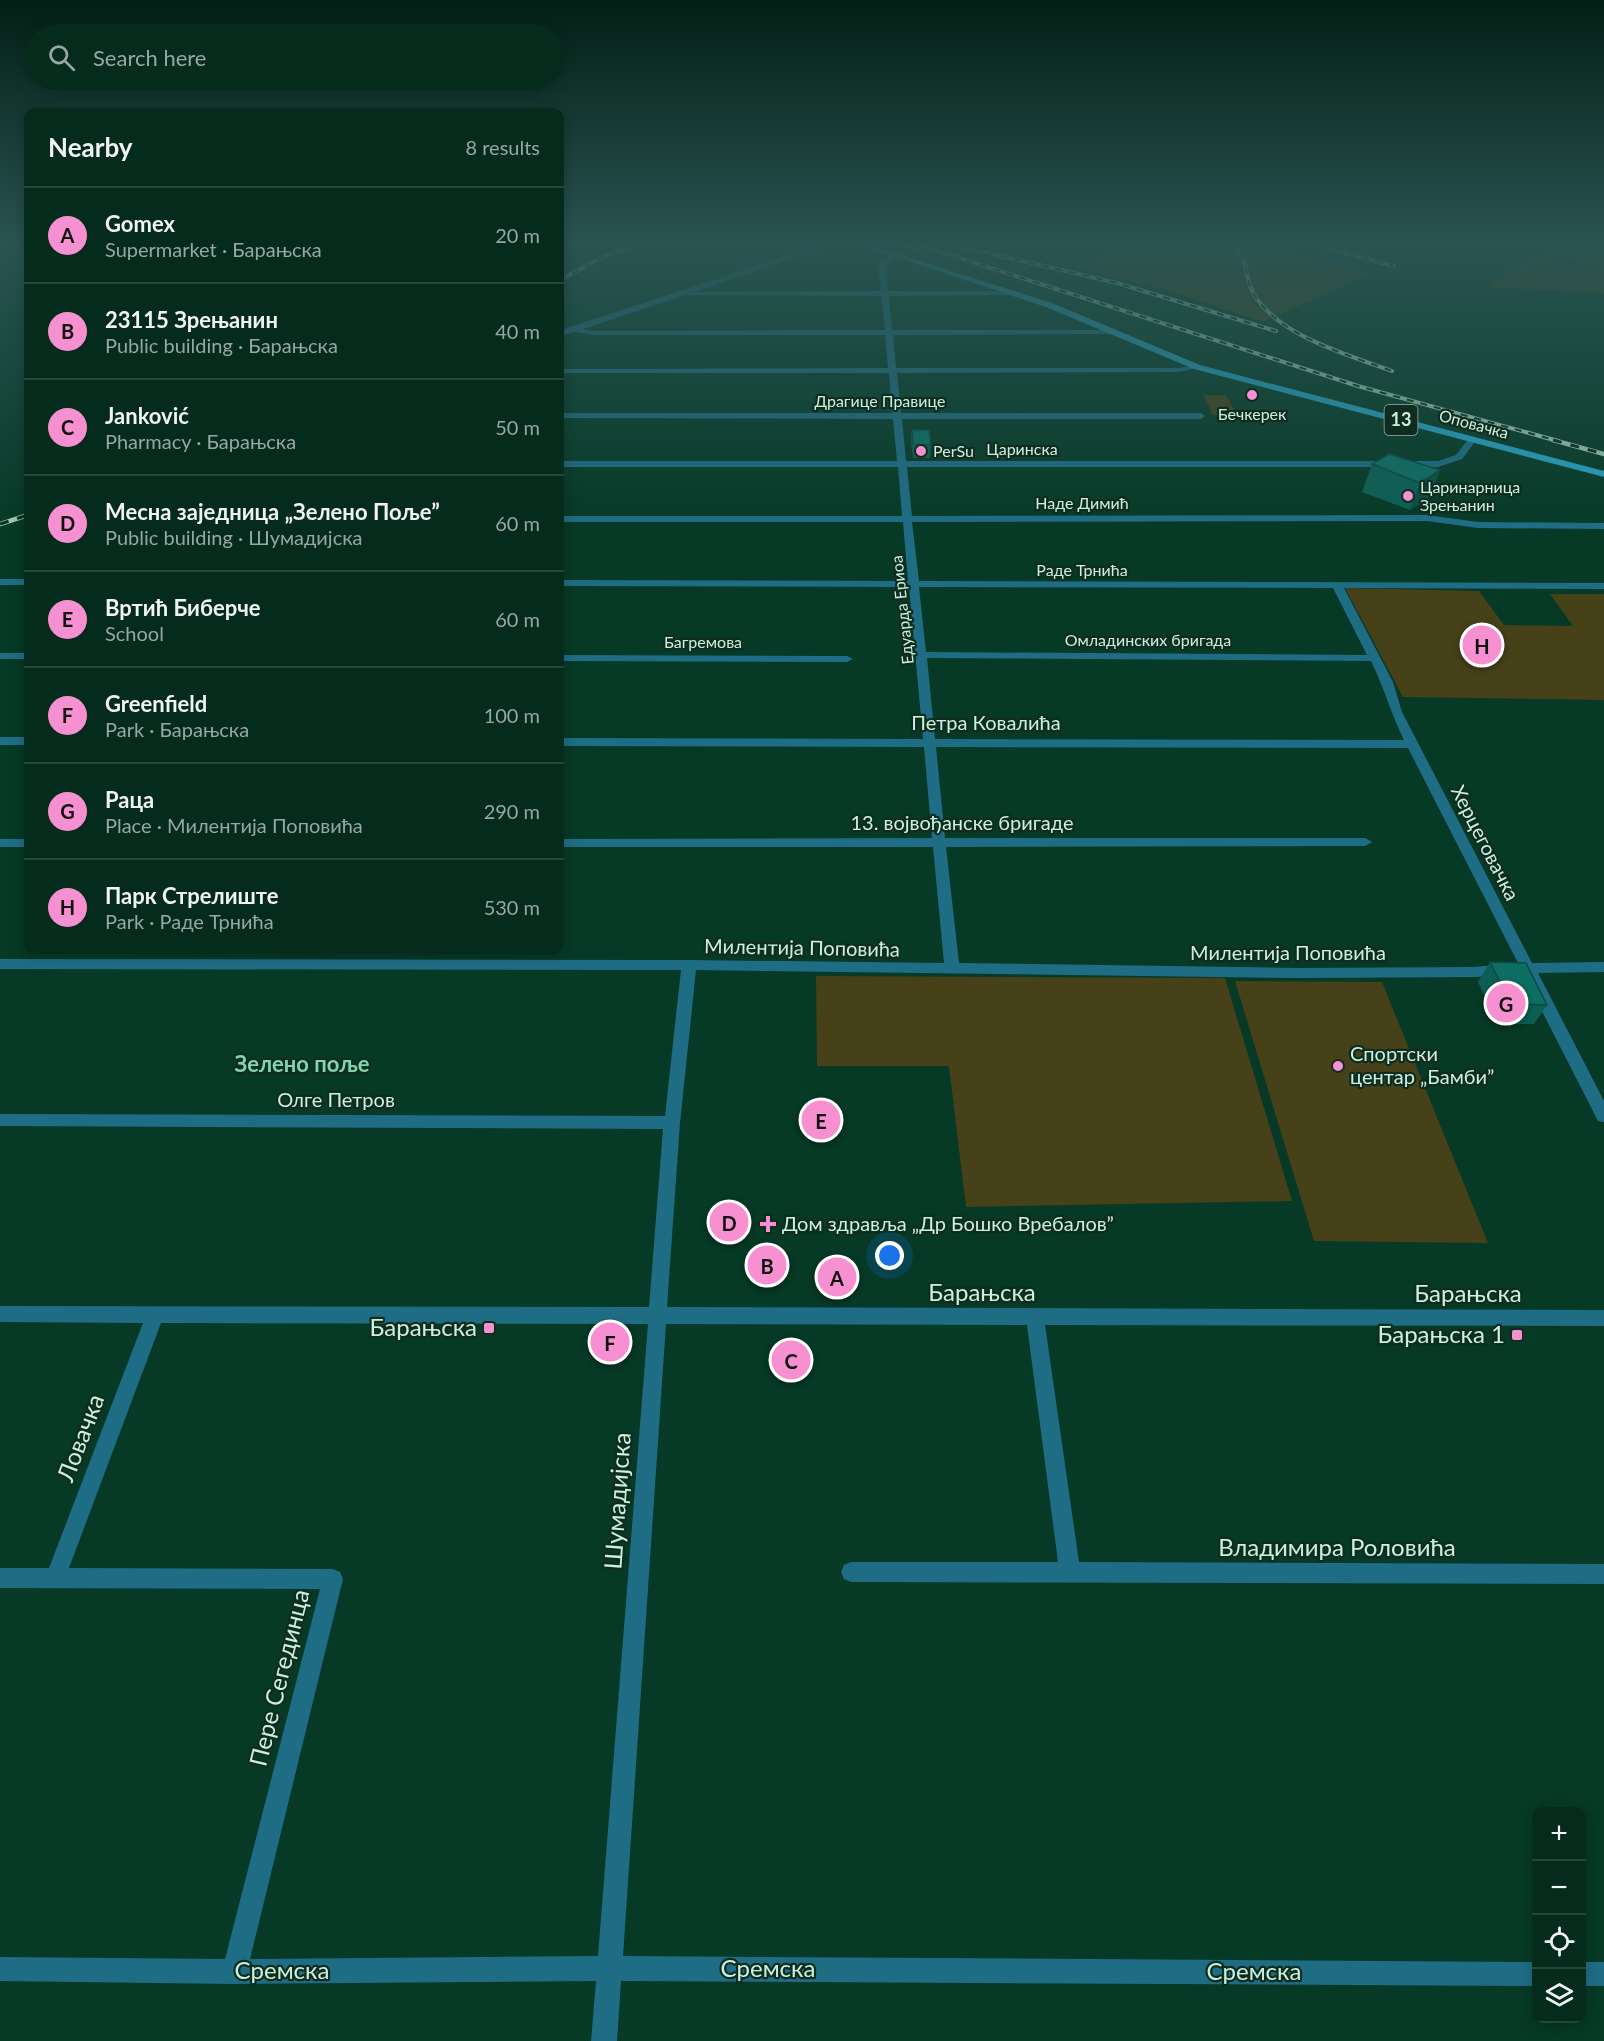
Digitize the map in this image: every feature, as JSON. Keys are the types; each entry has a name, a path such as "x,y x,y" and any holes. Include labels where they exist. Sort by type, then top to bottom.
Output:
{"main road":[{"name":"13","path":"1127,338 1197,367"},
{"name":"Оповачка","path":"1197,367 1604,474"}],"street":[{"name":"Едуарда Ериоа","path":"889,338 952,970"},
{"path":"564,371 1179,370 1197,367"},
{"name":"Драгице Правице","path":"564,416 1201,416"},
{"name":"Царинска","path":"564,464 1438,464 1456,461 1463,455 1473,439"},
{"name":"Наде Димић","path":"564,519 1428,518 1478,525 1604,526"},
{"path":"0,582 24,582"},
{"name":"Раде Трнића","path":"564,583 1604,586"},
{"name":"Херцеговачка","path":"1337,585 1387,682 1396,712 1412,744 1604,1116"},
{"name":"Омладинских бригада","path":"921,655 1374,658"},
{"path":"0,656 24,656"},
{"name":"Багремова","path":"564,658 847,659"},
{"path":"0,741 24,741"},
{"name":"Петра Ковалића","path":"564,742 1412,744"},
{"name":"13. војвођанске бригаде","path":"564,843 1365,842"},
{"path":"0,843 24,843"},
{"name":"Милентија Поповића","path":"0,964 440,957 952,970 1310,973 1474,972 1527,968 1604,967"},
{"name":"Шумадијска","path":"604,2041 672,1123 689,965"},
{"name":"Олге Петров","path":"0,1120 672,1123"},
{"name":"Барањска","path":"0,1314 1604,1318"},
{"name":"Ловачка","path":"55,1578 154,1315"},
{"path":"1035,1317 1070,1573"},
{"name":"Владимира Роловића","path":"851,1572 1604,1574"},
{"name":"Пере Сегединца","path":"0,1578 333,1579 234,1972"},
{"name":"Сремска","path":"0,1969 234,1972 609,1968 1532,1974"},
{"path":"1586,1974 1604,1974"}],"shaded area":[{"path":"1203,395 1226,395 1237,415 1213,415"},
{"path":"1345,588 1479,591 1504,625 1573,626 1550,594 1604,594 1604,700 1403,697"},
{"path":"816,976 1225,978 1292,1201 966,1207 949,1066 817,1066"},
{"name":"Спортски центар „Бамби”","path":"1235,981 1382,982 1488,1243 1314,1241"}],"building":[{"path":"912,430 929,430 931,445 913,444"},
{"path":"1389,454 1440,470 1420,483 1372,464"},
{"path":"1490,962 1526,963 1547,1005 1511,1004"}],"railway":[{"path":"1209,338 1358,386 1558,441"},
{"path":"1307,338 1392,371"},
{"path":"1553,440 1604,454"},
{"path":"0,524 24,516"}],"place":[{"name":"Бечкерек","path":"1252,395"},
{"name":"PerSu","path":"921,451"},
{"name":"Царинарница Зрењанин","path":"1408,496"},
{"name":"Парк Стрелиште","path":"1482,645"},
{"name":"Раца","path":"1506,1003"},
{"name":"Спортски центар „Бамби”","path":"1338,1066"},
{"name":"Вртић Биберче","path":"821,1120"},
{"name":"Месна заједница „Зелено Поље”","path":"729,1222"},
{"name":"Дом здравља „Др Бошко Вребалов”","path":"768,1224"},
{"name":"23115 Зрењанин","path":"767,1265"},
{"name":"Gomex","path":"837,1277"},
{"name":"Барањска","path":"489,1328"},
{"name":"Барањска 1","path":"1517,1335"},
{"name":"Greenfield","path":"610,1342"},
{"name":"Janković","path":"791,1360"}],"district":[{"name":"Зелено поље","path":"302,1064"}]}
